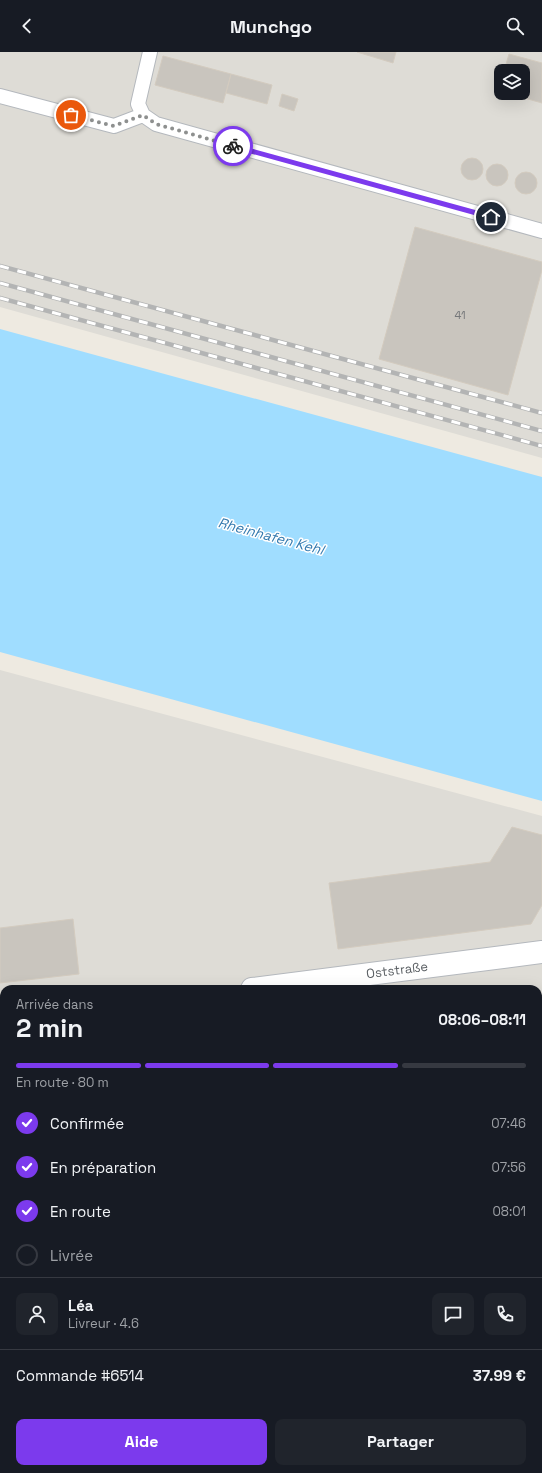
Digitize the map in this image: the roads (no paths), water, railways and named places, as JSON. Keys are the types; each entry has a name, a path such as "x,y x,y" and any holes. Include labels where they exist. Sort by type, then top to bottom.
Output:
{"street":[{"name":"Oststraße","path":"283,985 542,952"}],"lane":[{"path":"150,52 138,104 143,115 156,124 542,231"},
{"path":"0,96 114,126 143,115"}],"water":[{"name":"Rheinhafen Kehl","path":"0,329 542,477 542,801 0,652"}],"railway":[{"path":"0,266 542,413"},
{"path":"0,283 542,431"},
{"path":"0,298 542,446"}]}
